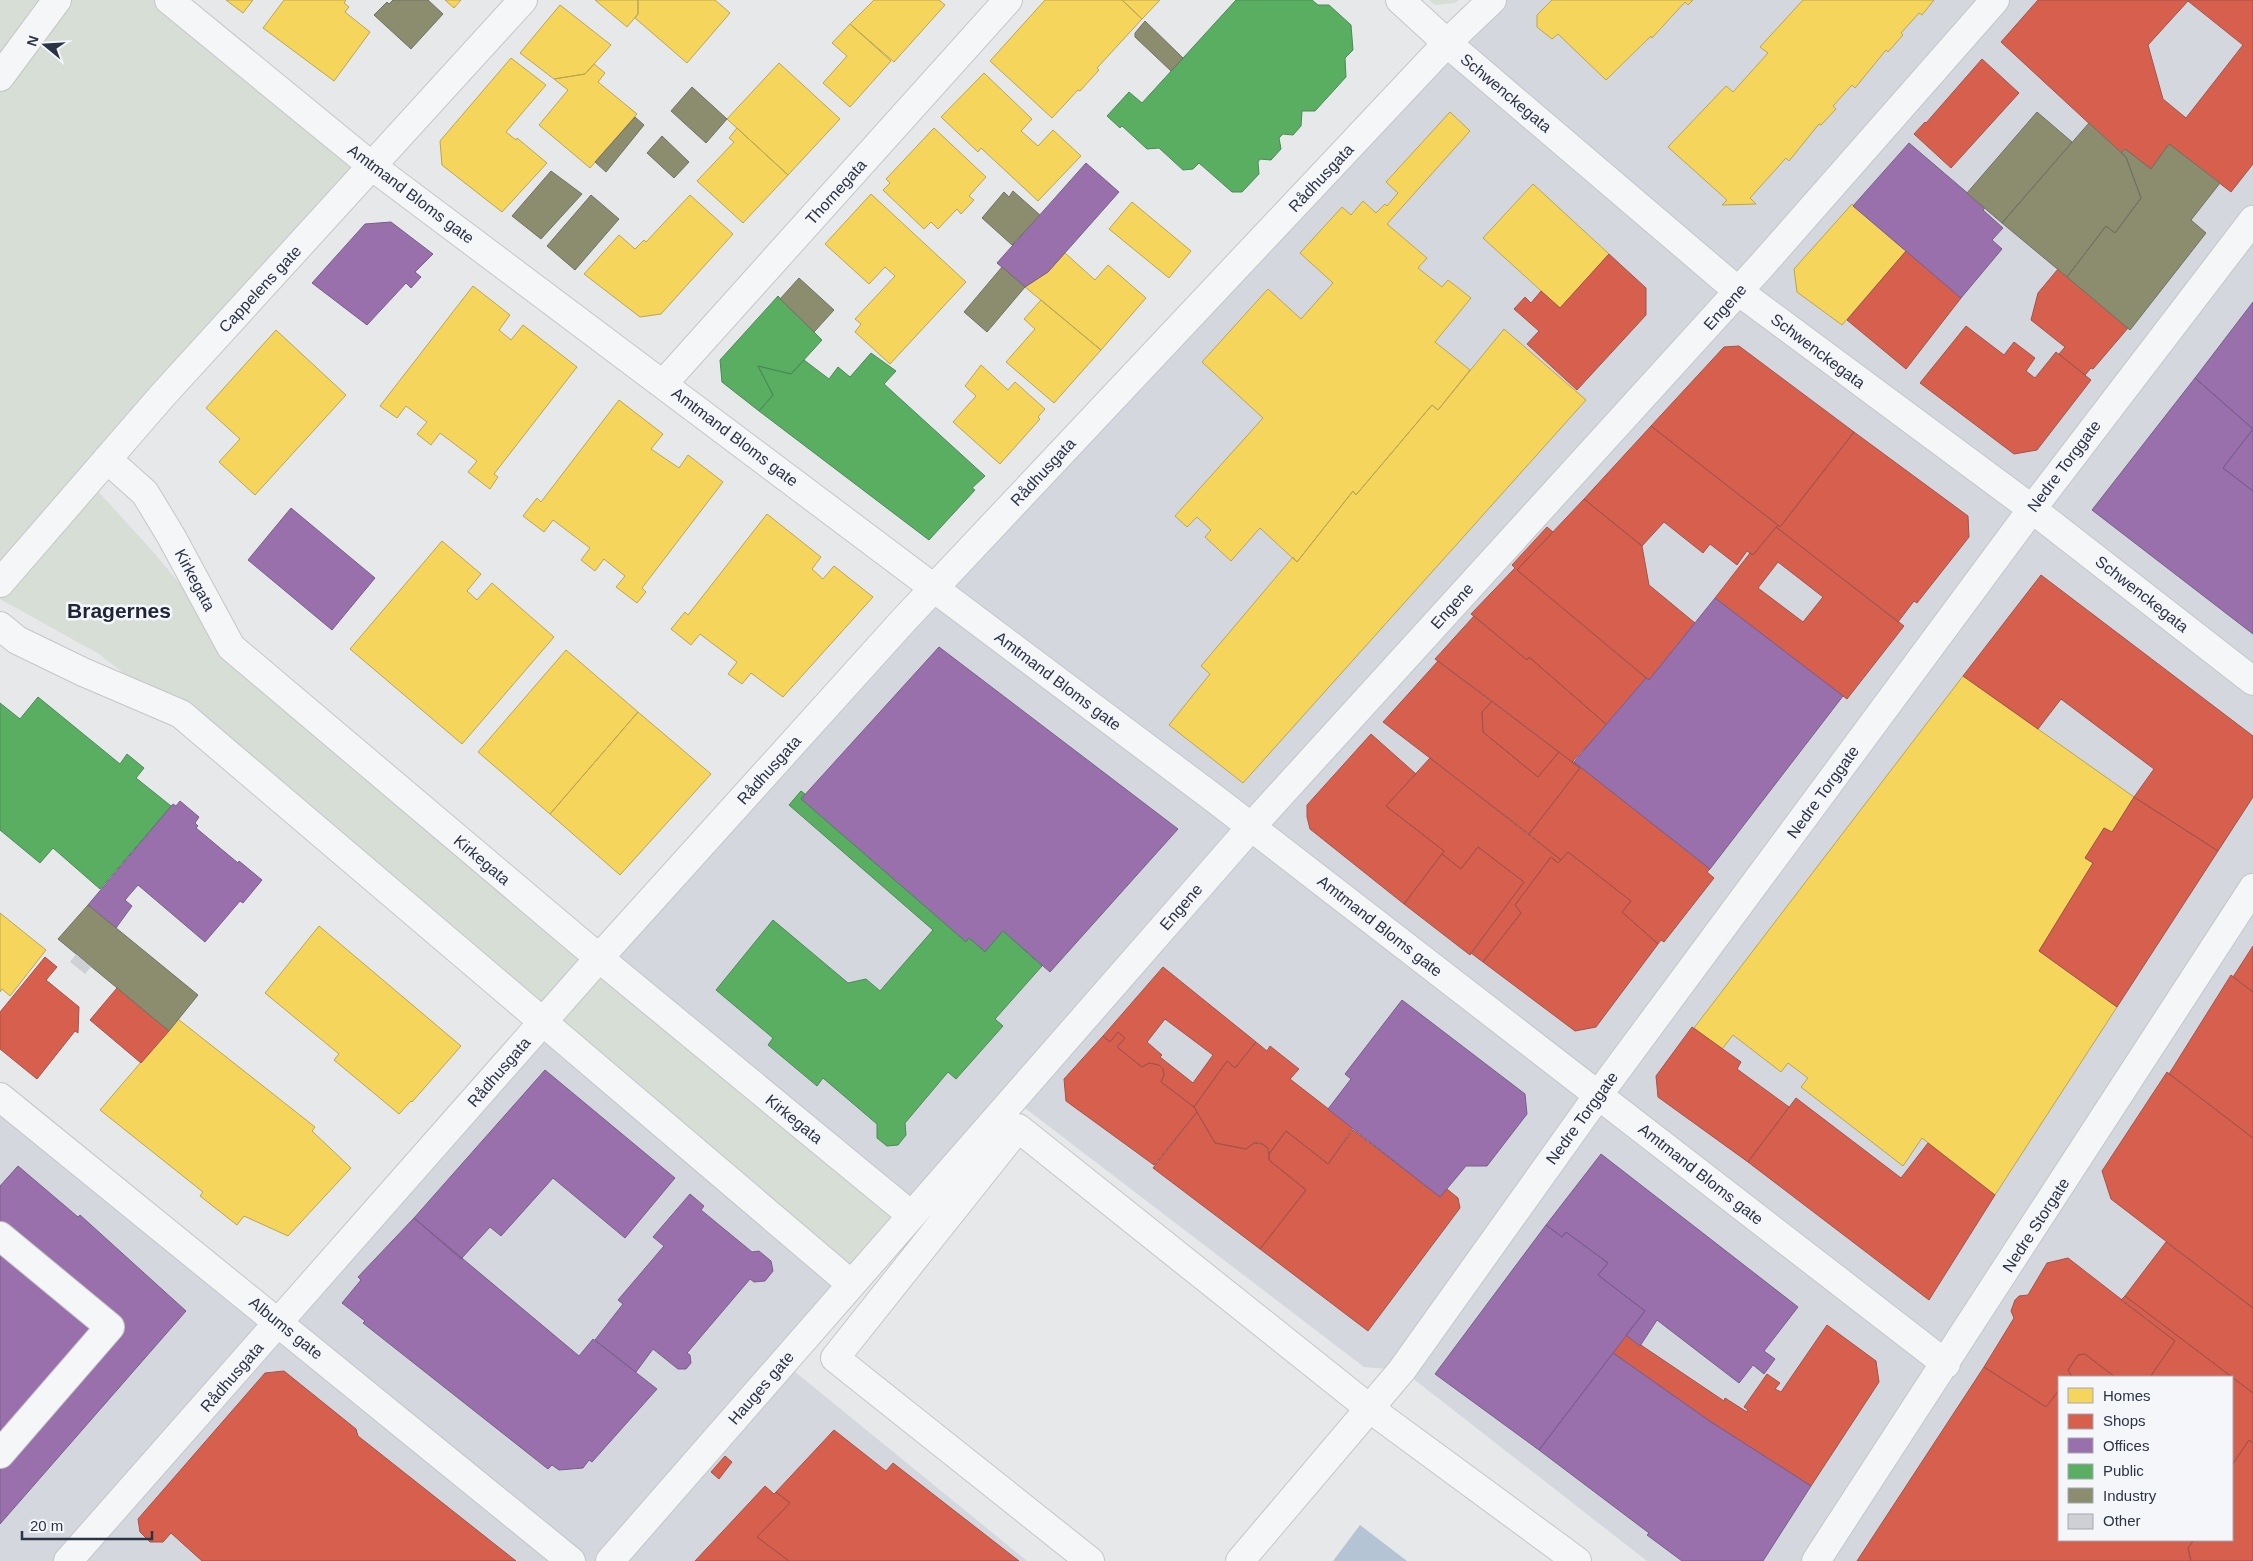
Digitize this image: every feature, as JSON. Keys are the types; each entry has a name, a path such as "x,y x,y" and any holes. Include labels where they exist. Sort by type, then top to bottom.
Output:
{"street":[{"path":"0,77 58,0"},
{"name":"Amtmand Bloms gate","path":"169,0 373,167 935,587 1251,827 1946,1364"},
{"name":"Cappelens gate","path":"0,583 162,396 524,0"},
{"name":"Thornegata","path":"663,384 1008,0"},
{"name":"Schwenckegata","path":"1400,0 1738,292 2032,508 2253,681"},
{"name":"Rådhusgata","path":"68,1561 599,958 935,587 1448,43 1492,0"},
{"name":"Engene","path":"911,1215 1251,827 1738,292 1995,0"},
{"name":"Nedre Torggate","path":"1240,1561 1402,1370 1599,1094 2032,508 2253,220"},
{"name":"Kirkegata","path":"107,459 146,493 231,647 599,958 911,1215"},
{"path":"0,626 16,640 83,672 181,714 851,1284"},
{"name":"Nedre Storgate","path":"1816,1561 1946,1364 2253,888"},
{"name":"Albums gate","path":"2,1104 280,1322 571,1561"},
{"path":"1090,1561 835,1358 1018,1128 1369,1408 1577,1561"},
{"name":"Hauges gate","path":"610,1561 911,1215"},
{"path":"0,1236 110,1327 0,1454"}],"shaded area":[{"path":"0,0 169,0 373,167 85,477 155,554 226,639 911,1215 851,1284 169,709 99,654 0,599"},
{"path":"1429,0 1459,0 1455,3 1435,5"},
{"path":"1482,0 2253,0 2253,1561 1647,1561 1402,1370 1364,1367 1013,1099 783,1362 1027,1561 0,1561 0,1110 279,1322"}],"water":[{"path":"1360,1525 1407,1561 1333,1561"}],"building: Homes":[{"path":"226,0 253,0 243,13"},
{"path":"284,0 346,0 344,3 349,7 345,12 370,32 334,81 263,28"},
{"path":"445,0 461,0 454,8"},
{"path":"595,0 638,0 638,14 627,27"},
{"path":"638,0 715,0 730,13 687,63 635,18 638,14"},
{"path":"874,0 939,0 945,5 894,62 850,24"},
{"path":"1045,0 1122,0 1142,19 1097,68 1099,70 1080,91 1078,90 1052,118 990,61"},
{"path":"1122,0 1160,0 1142,19"},
{"path":"1552,0 1693,0 1688,5 1685,2 1652,38 1651,36 1606,80 1558,34 1552,39 1537,27 1537,15"},
{"path":"1803,0 1934,0 1922,15 1919,13 1901,33 1903,35 1888,52 1886,50 1855,88 1852,85 1833,106 1836,109 1821,125 1819,124 1789,161 1786,158 1750,198 1756,204 1722,205 1727,200 1668,147 1726,86 1733,92 1768,53 1760,47"},
{"path":"560,5 611,45 585,74 554,79 520,53"},
{"path":"850,24 891,61 850,107 823,83 847,56 832,43"},
{"path":"511,58 546,85 506,132 516,140 517,138 547,163 502,212 442,165 440,141"},
{"path":"779,63 840,119 788,175 727,119"},
{"path":"594,64 605,73 598,82 637,114 590,168 539,125 568,90 554,79 585,74"},
{"path":"984,73 1032,119 1021,131 1038,146 1053,130 1081,156 1038,201 981,148 978,152 941,117"},
{"path":"1450,112 1470,131 1387,224 1427,258 1418,268 1442,287 1448,280 1471,298 1435,342 1470,370 1438,410 1432,405 1356,495 1353,491 1297,562 1260,528 1231,561 1205,537 1211,530 1197,517 1187,527 1175,516 1263,418 1202,362 1268,289 1301,319 1333,283 1300,253 1342,207 1351,215 1363,201 1376,213 1385,204 1387,206 1398,193 1386,182"},
{"path":"737,128 788,175 743,223 697,181 734,142 729,138"},
{"path":"934,128 986,177 969,196 974,200 961,214 957,209 938,229 931,222 924,229 883,190 890,183 886,179"},
{"path":"1533,184 1609,254 1560,308 1483,238"},
{"path":"871,194 966,282 890,364 855,332 861,324 855,319 895,276 885,267 869,284 825,244"},
{"path":"690,195 733,234 661,314 640,317 584,274 619,235 635,249 644,240 646,242"},
{"path":"1132,202 1191,251 1169,278 1109,229"},
{"path":"1852,204 1906,251 1842,325 1797,292 1794,269"},
{"path":"1065,253 1095,280 1108,265 1146,298 1101,350 1025,287 1048,272"},
{"path":"473,286 510,315 499,330 511,340 523,325 577,367 494,474 498,477 490,489 468,472 477,461 440,433 431,445 417,434 427,422 406,406 397,418 380,406"},
{"path":"1041,300 1101,350 1054,403 1006,362 1035,329 1024,319"},
{"path":"1504,329 1586,400 1243,783 1169,725 1210,674 1201,666 1293,557 1297,562 1353,491 1356,495 1432,405 1438,410"},
{"path":"276,330 346,395 255,495 219,462 240,439 206,408"},
{"path":"981,365 1008,390 1015,382 1045,409 1038,417 1040,419 1000,464 953,422 976,396 965,386"},
{"path":"619,400 663,434 651,449 679,468 688,455 723,482 642,588 646,592 637,603 616,587 625,576 604,559 595,571 581,560 590,548 553,520 544,532 523,516 537,498 541,502"},
{"path":"767,514 821,557 812,569 823,579 834,566 873,597 783,697 751,673 742,684 728,674 737,662 700,634 691,645 671,629 685,612 688,615"},
{"path":"442,541 481,574 467,591 477,600 492,583 554,637 462,744 350,649"},
{"path":"566,650 638,712 550,814 478,752"},
{"path":"1963,676 2134,797 2112,832 2104,828 2085,858 2093,863 2039,951 2117,1007 1995,1195 1922,1138 1903,1166 1801,1087 1808,1078 1788,1063 1781,1072 1733,1035 1722,1049 1694,1028"},
{"path":"638,712 711,774 620,875 550,814"},
{"path":"0,913 46,950 10,996 2,989 0,992"},
{"path":"319,926 461,1046 412,1102 399,1114 334,1060 339,1054 265,993"},
{"path":"178,1019 315,1127 312,1131 351,1168 288,1236 244,1216 237,1225 200,1196 203,1192 100,1110"}],"building: Shops":[{"path":"2038,0 2253,0 2253,164 2231,192 2169,144 2151,169 2125,149 2121,153 2001,42","holes":["2188,1 2243,45 2186,118 2163,99 2148,45"]},
{"path":"1982,59 2019,93 1951,168 1914,134 1926,123"},
{"path":"1906,251 1961,298 1906,369 1847,320"},
{"path":"1609,254 1646,288 1646,315 1577,390 1527,344 1539,331 1514,309 1525,297 1531,303 1541,291 1560,308"},
{"path":"2058,269 2128,328 2093,369 2091,368 2085,375 2059,354 2065,347 2031,320 2038,293"},
{"path":"1966,326 2004,355 2014,342 2035,358 2026,371 2035,378 2056,352 2091,380 2037,450 2014,454 1920,383"},
{"path":"1739,346 1854,432 1780,527 1651,426 1724,347"},
{"path":"1651,426 1778,525 1753,555 1747,551 1737,565 1710,544 1703,553 1664,522 1642,546 1584,499"},
{"path":"1854,432 1968,516 1969,537 1917,603 1914,601 1898,622 1776,527 1778,525 1780,527"},
{"path":"1584,499 1642,546 1649,585 1695,623 1649,680 1517,570"},
{"path":"1547,527 1553,532 1517,570 1646,678 1607,725 1529,657 1527,660 1471,614 1515,568 1512,565"},
{"path":"1776,527 1904,626 1847,699 1715,598 1750,553 1753,555","holes":["1778,562 1823,597 1803,622 1758,588"]},
{"path":"2041,575 2253,736 2253,797 2218,851 2134,797 2154,769 2061,699 2038,729 1963,676"},
{"path":"1474,616 1527,660 1529,657 1607,725 1572,762 1435,659"},
{"path":"1438,661 1492,701 1482,712 1483,732 1538,777 1559,752 1580,768 1529,834 1383,722"},
{"path":"1492,701 1559,752 1538,777 1483,732 1482,712"},
{"path":"1371,734 1416,774 1386,806 1444,851 1404,904 1310,829 1307,817 1307,805"},
{"path":"1430,758 1561,860 1558,863 1551,857 1515,905 1521,913 1483,962 1471,953 1524,882 1478,847 1461,869 1442,854 1444,851 1386,806"},
{"path":"1572,762 1574,762 1710,869 1707,872 1714,878 1664,942 1661,940 1658,944 1622,912 1631,901 1568,852 1561,860 1529,834 1580,768"},
{"path":"2134,797 2218,851 2117,1007 2039,951 2093,863 2085,858 2104,828 2112,832"},
{"path":"1478,847 1524,882 1470,955 1404,904 1442,854 1461,869"},
{"path":"1568,852 1631,901 1622,912 1658,944 1596,1027 1575,1031 1483,962 1521,913 1515,905 1551,857 1558,863"},
{"path":"2253,946 2253,992 2233,977"},
{"path":"45,957 57,967 46,980 79,1007 78,1033 75,1031 37,1079 0,1049 0,1012"},
{"path":"1163,967 1256,1042 1235,1068 1227,1061 1194,1107 1161,1082 1164,1075 1163,1069 1159,1065 1149,1063 1142,1067 1117,1047 1125,1038 1118,1032 1110,1042 1103,1036","holes":["1165,1019 1213,1055 1193,1083 1160,1057 1162,1055 1147,1042"]},
{"path":"2231,975 2253,992 2253,1138 2169,1074"},
{"path":"117,988 169,1031 141,1063 90,1020"},
{"path":"1692,1027 1741,1062 1737,1069 1789,1107 1748,1162 1658,1097 1656,1076"},
{"path":"1118,1032 1125,1038 1117,1047 1142,1067 1149,1063 1159,1065 1163,1069 1164,1075 1161,1082 1194,1107 1197,1112 1154,1165 1066,1101 1064,1079 1103,1036 1110,1042"},
{"path":"1256,1042 1267,1051 1270,1046 1299,1069 1290,1079 1353,1128 1328,1164 1286,1131 1269,1154 1267,1147 1259,1142 1246,1149 1215,1143 1194,1107 1227,1061 1235,1068"},
{"path":"2167,1072 2253,1138 2253,1308 2111,1199 2102,1171"},
{"path":"1796,1098 1901,1178 1928,1143 1995,1195 1929,1300 1748,1162"},
{"path":"1197,1112 1215,1143 1246,1149 1254,1143 1263,1144 1269,1150 1269,1160 1306,1190 1260,1249 1153,1168"},
{"path":"1353,1130 1440,1197 1447,1189 1458,1198 1460,1208 1368,1331 1260,1249 1306,1190 1269,1160 1269,1154 1286,1131 1328,1164"},
{"path":"2166,1242 2253,1308 2253,1393 2233,1376 2125,1296"},
{"path":"2068,1258 2175,1341 2151,1376 2114,1376 2085,1354 2078,1355 2068,1370 2071,1376 2058,1376 2058,1391 2046,1407 1984,1367 2014,1318 2011,1311 2015,1300 2019,1296 2028,1295 2047,1263"},
{"path":"2125,1296 2231,1376 2151,1376 2175,1341 2121,1300"},
{"path":"1827,1325 1876,1361 1879,1382 1811,1486 1711,1422 1613,1353 1626,1335 1724,1401 1725,1398 1747,1412 1748,1410 1744,1407 1767,1374 1780,1383 1775,1389 1781,1392"},
{"path":"2085,1354 2114,1376 2071,1376 2068,1370 2078,1355"},
{"path":"1984,1367 2046,1407 2058,1391 2058,1541 2193,1541 2188,1548 2191,1561 1857,1561"},
{"path":"284,1371 356,1429 358,1436 516,1561 202,1561 171,1533 163,1542 150,1542 140,1532 138,1519 265,1373"},
{"path":"2233,1378 2253,1393 2253,1443 2249,1440 2233,1464"},
{"path":"834,1430 886,1471 893,1463 1019,1561 789,1561 757,1537 790,1503 776,1492"},
{"path":"2249,1440 2253,1443 2253,1561 2191,1561 2188,1548 2193,1541 2233,1541 2233,1464"},
{"path":"725,1456 732,1462 719,1479 711,1472"},
{"path":"765,1486 774,1494 776,1492 790,1503 757,1537 789,1561 695,1561"}],"building: Offices":[{"path":"1909,143 1985,208 1983,210 2003,228 1992,240 2002,249 1961,298 1853,206"},
{"path":"1086,163 1119,192 1048,272 1025,287 997,263"},
{"path":"391,222 433,254 415,272 421,277 411,288 406,283 367,325 312,283 365,224"},
{"path":"2253,302 2253,429 2195,378"},
{"path":"2195,378 2253,429 2223,468 2253,491 2253,634 2092,510"},
{"path":"2253,429 2253,491 2223,468"},
{"path":"291,508 375,578 332,630 248,560"},
{"path":"1715,598 1843,696 1710,869 1574,762 1646,678 1649,680"},
{"path":"939,647 1178,829 1050,972 1003,931 985,952 969,938 966,942 801,799"},
{"path":"180,801 199,817 195,823 198,826 196,828 262,880 243,903 240,901 205,942 138,885 125,900 132,906 116,928 88,905 173,804 176,806"},
{"path":"1402,1000 1525,1094 1527,1114 1487,1166 1466,1166 1440,1197 1328,1109 1351,1079 1345,1074"},
{"path":"545,1070 675,1178 625,1238 553,1178 501,1236 490,1227 461,1259 414,1218"},
{"path":"1601,1154 1798,1307 1764,1351 1775,1359 1764,1374 1753,1365 1739,1383 1657,1320 1640,1346 1626,1335 1645,1311 1598,1275 1608,1263 1566,1232 1562,1237 1546,1225"},
{"path":"18,1166 78,1217 80,1215 186,1311 0,1524 0,1186"},
{"path":"690,1194 704,1206 701,1210 752,1252 759,1251 771,1261 773,1271 765,1281 754,1282 750,1279 687,1353 690,1355 691,1363 686,1369 678,1369 653,1349 636,1372 595,1340 623,1304 618,1300 664,1246 653,1237"},
{"path":"414,1218 579,1356 593,1339 657,1389 592,1462 589,1460 583,1468 559,1470 552,1465 548,1469 363,1323 365,1321 342,1303 361,1280 358,1277"},
{"path":"1546,1225 1562,1237 1566,1232 1608,1263 1598,1275 1645,1311 1539,1450 1435,1374"},
{"path":"1613,1353 1711,1422 1811,1486 1763,1561 1682,1561 1647,1535 1649,1533 1539,1450"}],"building: Public":[{"path":"1236,0 1312,0 1318,5 1329,5 1351,25 1353,50 1345,58 1346,77 1315,111 1302,111 1301,126 1293,135 1283,134 1279,138 1281,149 1271,160 1260,159 1258,162 1259,174 1242,192 1232,192 1199,163 1193,169 1183,170 1159,148 1147,149 1122,126 1120,128 1107,116 1129,92 1142,103"},
{"path":"778,296 822,340 791,374 758,366 773,395 759,411 722,382 720,360"},
{"path":"871,353 896,371 884,384 985,476 972,488 975,490 929,540 759,411 773,395 758,366 791,374 804,360 829,379 838,367 850,377"},
{"path":"38,697 120,764 127,754 144,768 136,778 171,806 100,889 53,848 40,863 0,830 0,703 20,719"},
{"path":"801,791 805,794 801,799 966,942 969,938 985,952 1003,931 1042,966 995,1019 1003,1026 956,1079 948,1072 905,1123 906,1135 898,1145 887,1146 877,1138 877,1124 823,1078 817,1086 768,1045 773,1038 716,990 773,920 848,983 866,979 880,991 933,930 789,805"}],"building: Industry":[{"path":"393,0 428,0 443,14 411,49 374,15 387,2 389,4"},
{"path":"1145,21 1183,58 1171,71 1135,37 1135,33"},
{"path":"692,87 727,119 706,143 671,111"},
{"path":"2037,112 2072,142 2002,223 1967,193"},
{"path":"635,117 644,125 606,172 595,162"},
{"path":"2089,123 2126,157 2141,198 2115,233 2106,226 2067,277 2002,223"},
{"path":"662,136 689,162 674,178 647,153"},
{"path":"2169,144 2220,183 2191,220 2206,233 2130,330 2067,277 2106,226 2115,233 2141,198 2126,157 2121,153 2125,149 2151,169"},
{"path":"551,171 582,194 541,239 512,216"},
{"path":"1013,191 1040,215 1012,245 982,218 1004,192 1009,197"},
{"path":"591,195 619,219 575,270 547,246"},
{"path":"1002,267 1025,287 987,332 964,312"},
{"path":"799,278 834,310 814,332 780,299"},
{"path":"88,905 198,995 169,1031 58,939"}],"building: Other":[{"path":"76,954 91,967 85,974 70,962"}],"district":[{"name":"Bragernes","path":"119,610"}]}
